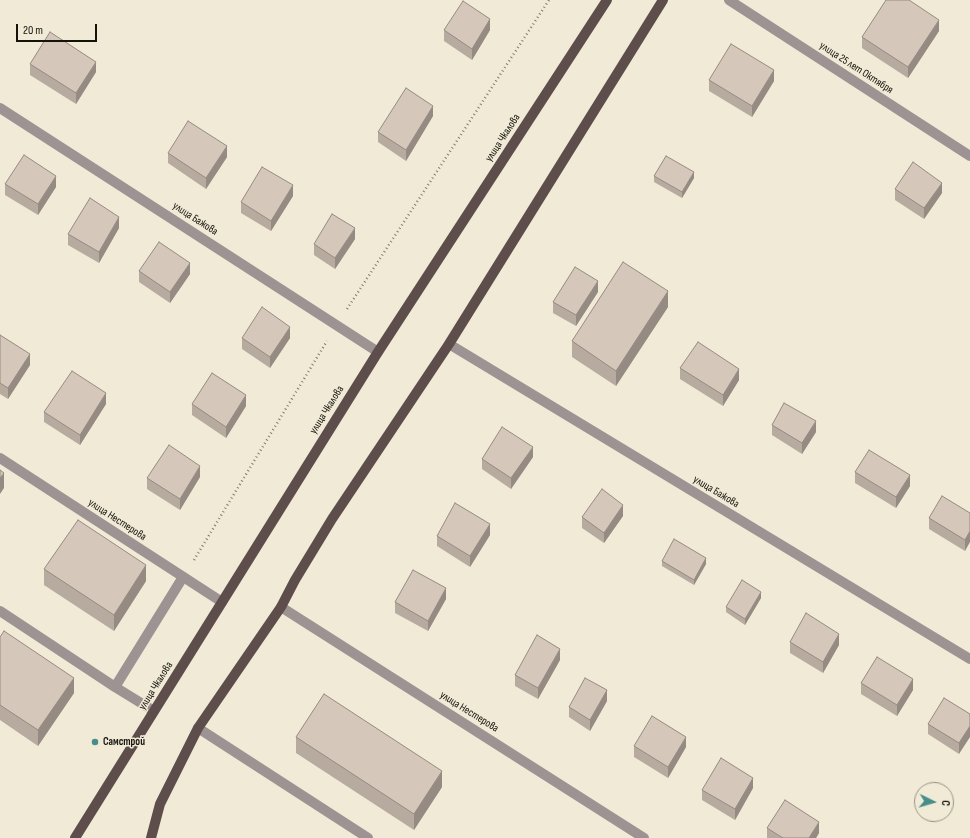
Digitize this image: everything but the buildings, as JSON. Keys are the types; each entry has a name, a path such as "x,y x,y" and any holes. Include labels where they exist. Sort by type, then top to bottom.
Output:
{"main road":[{"name":"улица Чкалова","path":"75,838 378,352 607,0"},
{"path":"151,838 160,804 198,728 281,607 295,580 332,519 449,344 662,0"}],"street":[{"name":"улица 25 лет Октября","path":"729,0 970,156"},
{"name":"улица Бажова","path":"0,108 378,352"},
{"name":"улица Бажова","path":"449,344 970,659"},
{"name":"улица Нестерова","path":"0,458 222,602"},
{"path":"115,687 183,577"},
{"name":"улица Нестерова","path":"281,607 644,838"},
{"path":"0,611 154,711"},
{"path":"198,728 368,838"}],"path":[{"path":"183,577 337,325 549,0"}],"place":[{"name":"Самстрой","path":"95,742"}]}
